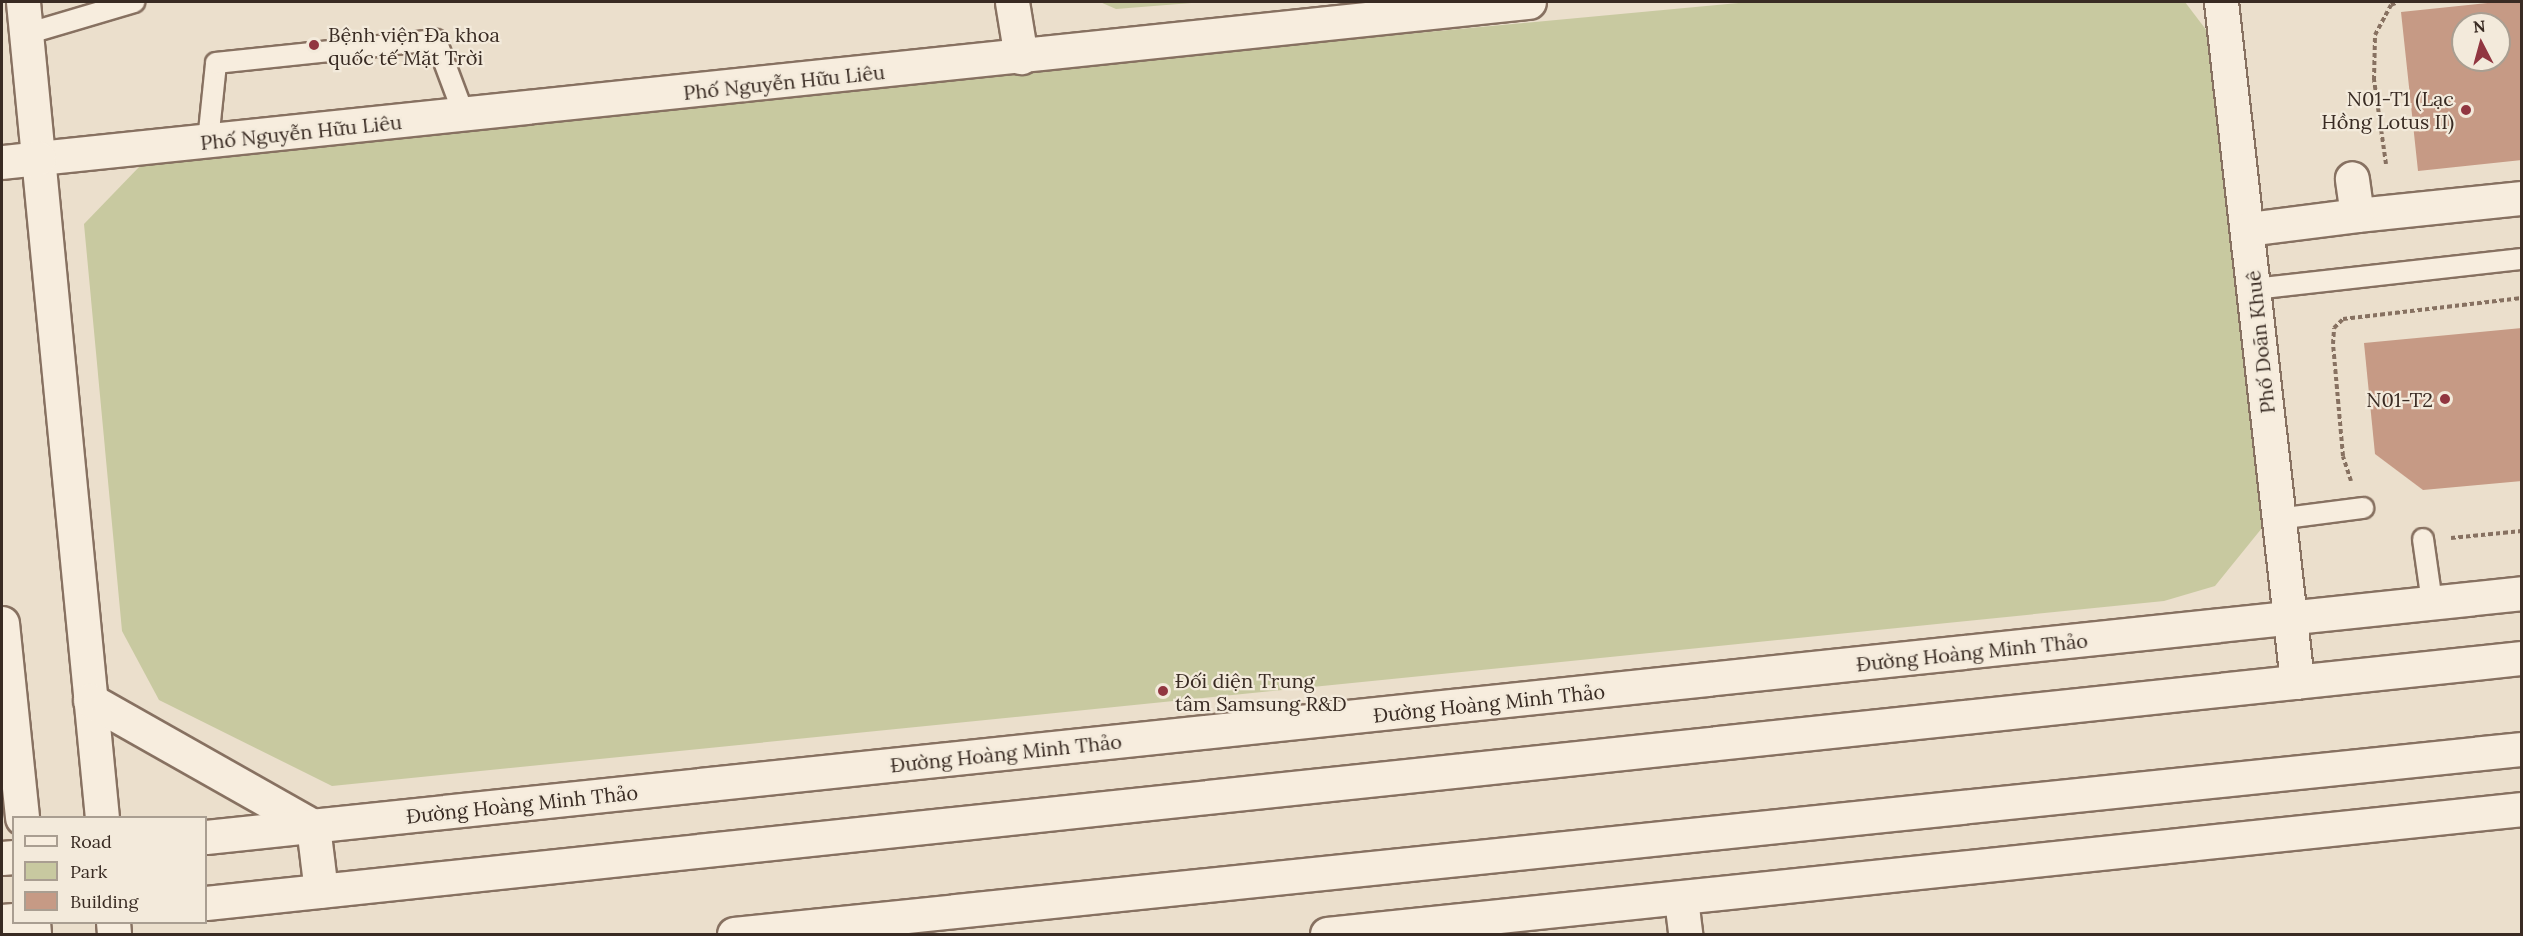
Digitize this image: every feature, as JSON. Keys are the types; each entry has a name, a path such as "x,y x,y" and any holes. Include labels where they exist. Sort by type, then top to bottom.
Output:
{"main road":[{"path":"23,2 102,816"},
{"path":"1012,2 1021,57"},
{"name":"Phố Nguyễn Hữu Liêu","path":"2,162 1529,2"},
{"name":"Phố Doãn Khuê","path":"2221,2 2297,682"},
{"path":"2352,178 2357,215"},
{"path":"2248,229 2522,198"},
{"name":"Đường Hoàng Minh Thảo","path":"207,837 2522,593"},
{"path":"2,622 6,712 22,816"},
{"path":"207,903 2522,658"},
{"path":"90,700 313,826 321,891"},
{"path":"734,934 2522,749"},
{"path":"1327,934 1509,925 1681,899 2522,809"},
{"path":"1681,899 1685,934"}],"lane":[{"path":"26,34 134,2"},
{"path":"208,141 216,63 436,40 464,115"},
{"path":"2254,289 2522,259"},
{"path":"2278,519 2363,508"},
{"path":"2423,539 2432,602"}],"path":[{"path":"2393,212 2374,80 2374,35 2391,5 2398,2"},
{"path":"2363,508 2343,456 2334,328 2343,319 2522,298"},
{"path":"2423,539 2522,531"}],"green space":[{"path":"1100,2 1204,2 1116,9"},
{"path":"1749,2 2185,2 2210,35 2217,66 2262,528 2215,586 2164,601 332,786 159,700 122,631 84,224 140,166 979,74"}],"building":[{"name":"N01-T1 (Lạc Hồng Lotus II)","path":"2497,2 2522,2 2522,160 2418,171 2401,12"},
{"name":"N01-T2","path":"2522,328 2522,481 2423,490 2375,454 2364,343"}],"place":[{"name":"Bệnh viện Đa khoa quốc tế Mặt Trời","path":"314,45"},
{"name":"N01-T1 (Lạc Hồng Lotus II)","path":"2466,110"},
{"name":"N01-T2","path":"2445,399"},
{"name":"Đối diện Trung tâm Samsung R&D","path":"1163,691"}]}
